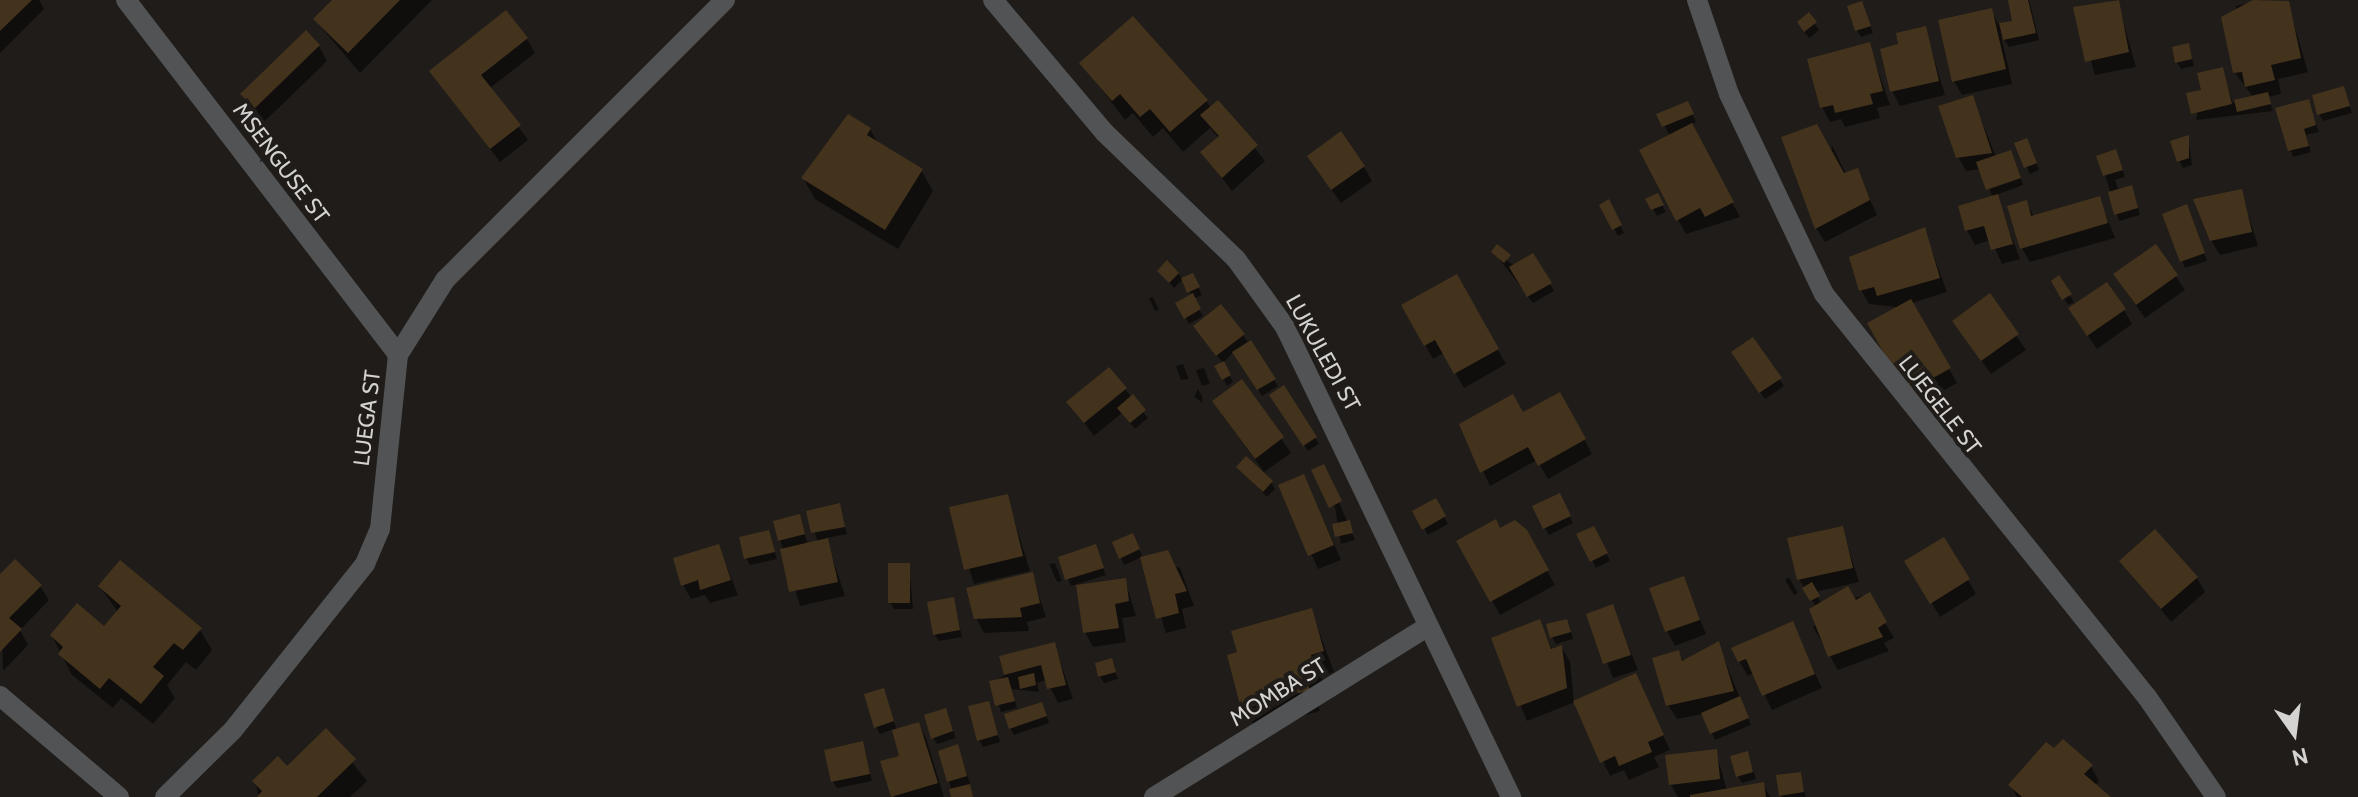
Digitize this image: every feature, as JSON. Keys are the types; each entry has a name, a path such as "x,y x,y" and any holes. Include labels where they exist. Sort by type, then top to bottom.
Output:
{"street":[{"name":"MSENGUSE ST","path":"126,0 398,355"},
{"name":"LUEGA ST","path":"165,797 233,730 365,564 380,529 398,355 445,280 725,0"},
{"name":"LUKULEDI ST","path":"993,0 1104,132 1236,259 1285,327 1511,797"},
{"name":"LUEGELE ST","path":"1697,0 1729,94 1824,294 2147,697 2216,797"},
{"name":"MOMBA ST","path":"1154,797 1427,627"},
{"path":"0,696 119,797"}],"building":[{"path":"0,0 32,0 0,31"},
{"path":"332,0 400,0 348,53 313,19"},
{"path":"2008,0 2028,0 2036,33 2003,40 1999,23 2012,21"},
{"path":"2119,0 2129,52 2085,62 2073,7"},
{"path":"2253,0 2289,1 2301,58 2271,65 2275,80 2245,87 2242,72 2233,73 2221,17"},
{"path":"1862,1 1871,26 1855,31 1847,6"},
{"path":"1992,8 2006,69 1952,82 1938,20"},
{"path":"506,10 528,38 481,75 521,125 490,149 429,71"},
{"path":"1809,12 1817,22 1804,32 1797,22"},
{"path":"1133,16 1208,100 1170,132 1150,109 1140,117 1120,94 1112,101 1079,63"},
{"path":"1926,26 1939,81 1890,92 1880,49 1898,44 1896,33"},
{"path":"306,30 320,45 255,108 240,94"},
{"path":"1870,42 1883,91 1870,94 1873,104 1835,113 1833,105 1820,108 1807,59"},
{"path":"2189,43 2192,59 2175,63 2172,47"},
{"path":"2223,67 2232,104 2191,114 2186,93 2201,90 2197,73"},
{"path":"2344,86 2350,106 2317,115 2312,95"},
{"path":"2268,92 2271,104 2237,112 2234,100"},
{"path":"1973,95 1992,153 1956,158 1938,106"},
{"path":"2309,99 2316,125 2304,129 2309,146 2288,151 2275,108"},
{"path":"1218,100 1258,145 1222,178 1200,152 1219,136 1200,115"},
{"path":"1688,101 1694,114 1662,127 1656,114"},
{"path":"848,114 871,128 867,135 923,169 885,230 801,178"},
{"path":"1692,123 1734,202 1705,217 1700,208 1676,221 1639,150"},
{"path":"1817,124 1844,173 1858,168 1870,200 1815,229 1781,137"},
{"path":"1341,131 1365,166 1331,190 1307,156"},
{"path":"2189,135 2189,158 2177,162 2170,141"},
{"path":"2027,138 2037,163 2024,168 2014,143"},
{"path":"2116,149 2123,170 2103,176 2096,156"},
{"path":"2011,150 2021,178 1986,190 1976,162"},
{"path":"2132,185 2138,208 2114,215 2108,192"},
{"path":"2242,189 2252,232 2210,241 2193,199"},
{"path":"1658,193 1664,205 1651,210 1645,199"},
{"path":"1998,194 2013,244 1991,250 1984,226 1965,231 1958,206"},
{"path":"2100,196 2108,223 2020,249 2007,206 2027,200 2031,216"},
{"path":"1609,199 1622,225 1612,230 1599,205"},
{"path":"2187,204 2205,253 2180,262 2162,214"},
{"path":"1925,227 1940,278 1877,296 1874,287 1859,291 1849,257"},
{"path":"1497,244 1511,255 1504,263 1491,252"},
{"path":"2156,244 2178,275 2136,305 2113,274"},
{"path":"1533,253 1552,283 1527,297 1509,267"},
{"path":"1167,260 1179,273 1169,283 1157,271"},
{"path":"1193,273 1200,287 1187,293 1181,278"},
{"path":"1457,274 1499,349 1454,374 1435,340 1424,346 1401,305"},
{"path":"2059,275 2072,294 2062,300 2051,281"},
{"path":"2107,282 2126,309 2087,336 2068,308"},
{"path":"1193,293 1201,309 1184,319 1175,303"},
{"path":"1990,293 2019,334 1981,361 1952,321"},
{"path":"1911,299 1951,368 1906,393 1867,323"},
{"path":"1221,304 1245,334 1216,356 1193,326"},
{"path":"1753,337 1782,378 1759,393 1731,352"},
{"path":"1251,340 1276,379 1257,390 1232,352"},
{"path":"1224,361 1231,375 1222,380 1214,366"},
{"path":"1109,367 1127,388 1084,423 1066,402"},
{"path":"1242,379 1284,437 1255,459 1212,401"},
{"path":"1284,385 1317,437 1303,446 1269,395"},
{"path":"1560,392 1586,439 1538,466 1528,447 1480,473 1459,424 1513,394 1523,412"},
{"path":"1133,394 1146,410 1130,423 1117,408"},
{"path":"1246,456 1273,481 1263,492 1236,467"},
{"path":"1324,464 1342,501 1329,508 1311,470"},
{"path":"1304,474 1334,545 1308,556 1278,485"},
{"path":"1560,493 1571,516 1543,529 1532,506"},
{"path":"1008,494 1023,556 964,570 949,507"},
{"path":"1436,498 1446,516 1422,530 1412,511"},
{"path":"840,503 845,527 811,533 806,511"},
{"path":"800,514 805,534 778,541 773,521"},
{"path":"1496,519 1500,528 1515,520 1527,530 1549,570 1490,602 1456,541"},
{"path":"1350,520 1353,533 1335,537 1332,524"},
{"path":"1594,526 1608,553 1590,562 1576,534"},
{"path":"1843,526 1853,568 1797,580 1787,538"},
{"path":"2155,529 2198,577 2161,609 2119,561"},
{"path":"769,530 775,552 744,559 739,537"},
{"path":"1133,533 1140,549 1119,559 1112,542"},
{"path":"1944,537 1970,579 1930,604 1904,561"},
{"path":"828,538 838,582 789,592 780,549"},
{"path":"719,544 731,580 700,590 698,580 681,586 673,558"},
{"path":"1096,544 1104,568 1065,580 1058,557"},
{"path":"1168,550 1187,591 1175,594 1179,613 1156,619 1140,557"},
{"path":"15,559 42,585 9,618 22,629 0,652 0,574"},
{"path":"120,560 202,628 183,650 174,643 153,667 164,676 141,704 109,678 100,689 58,654 63,647 50,635 77,603 104,626 121,606 98,586"},
{"path":"888,563 910,563 910,603 888,603"},
{"path":"1033,572 1040,603 1020,608 1022,617 974,619 966,588"},
{"path":"1684,576 1700,620 1665,632 1649,588"},
{"path":"1126,578 1129,601 1115,604 1119,628 1083,633 1076,585"},
{"path":"1812,582 1820,596 1810,601 1802,588"},
{"path":"1848,586 1856,600 1870,592 1887,622 1878,628 1883,637 1828,657 1809,609"},
{"path":"954,597 960,630 933,635 927,602"},
{"path":"1613,604 1631,655 1603,664 1586,614"},
{"path":"1312,608 1324,651 1311,655 1317,678 1307,681 1310,690 1241,709 1227,655 1237,652 1231,631"},
{"path":"1540,619 1551,649 1562,645 1567,688 1517,707 1491,638"},
{"path":"1567,619 1571,632 1550,638 1546,624"},
{"path":"1793,621 1815,674 1762,696 1746,659 1738,662 1731,648"},
{"path":"1719,641 1734,691 1666,706 1652,658 1679,650 1682,661"},
{"path":"1055,642 1066,685 1047,689 1041,665 1004,675 999,656"},
{"path":"1112,658 1116,672 1098,677 1095,663"},
{"path":"1034,673 1036,685 1020,689 1018,677"},
{"path":"1636,673 1664,735 1648,742 1652,752 1619,766 1615,756 1600,763 1573,701"},
{"path":"1008,677 1015,701 995,706 989,681"},
{"path":"884,688 894,721 874,728 864,694"},
{"path":"1740,696 1749,718 1710,734 1701,713"},
{"path":"989,701 998,735 977,741 968,706"},
{"path":"1042,702 1047,716 1009,729 1004,714"},
{"path":"946,708 953,731 931,739 924,715"},
{"path":"919,722 938,783 891,797 880,761 899,756 892,730"},
{"path":"326,728 356,759 317,797 257,797 262,791 252,781 278,756 287,766"},
{"path":"2063,739 2093,765 2084,774 2111,797 2022,797 2008,785 2046,742 2054,748"},
{"path":"863,741 870,774 831,782 824,750"},
{"path":"958,744 967,776 947,782 938,751"},
{"path":"1717,749 1720,779 1669,785 1665,755"},
{"path":"1748,751 1753,772 1736,777 1730,756"},
{"path":"1801,772 1804,792 1779,796 1776,775"},
{"path":"1764,782 1766,797 1690,797 1690,795"},
{"path":"970,784 973,797 951,797 949,789"}]}
